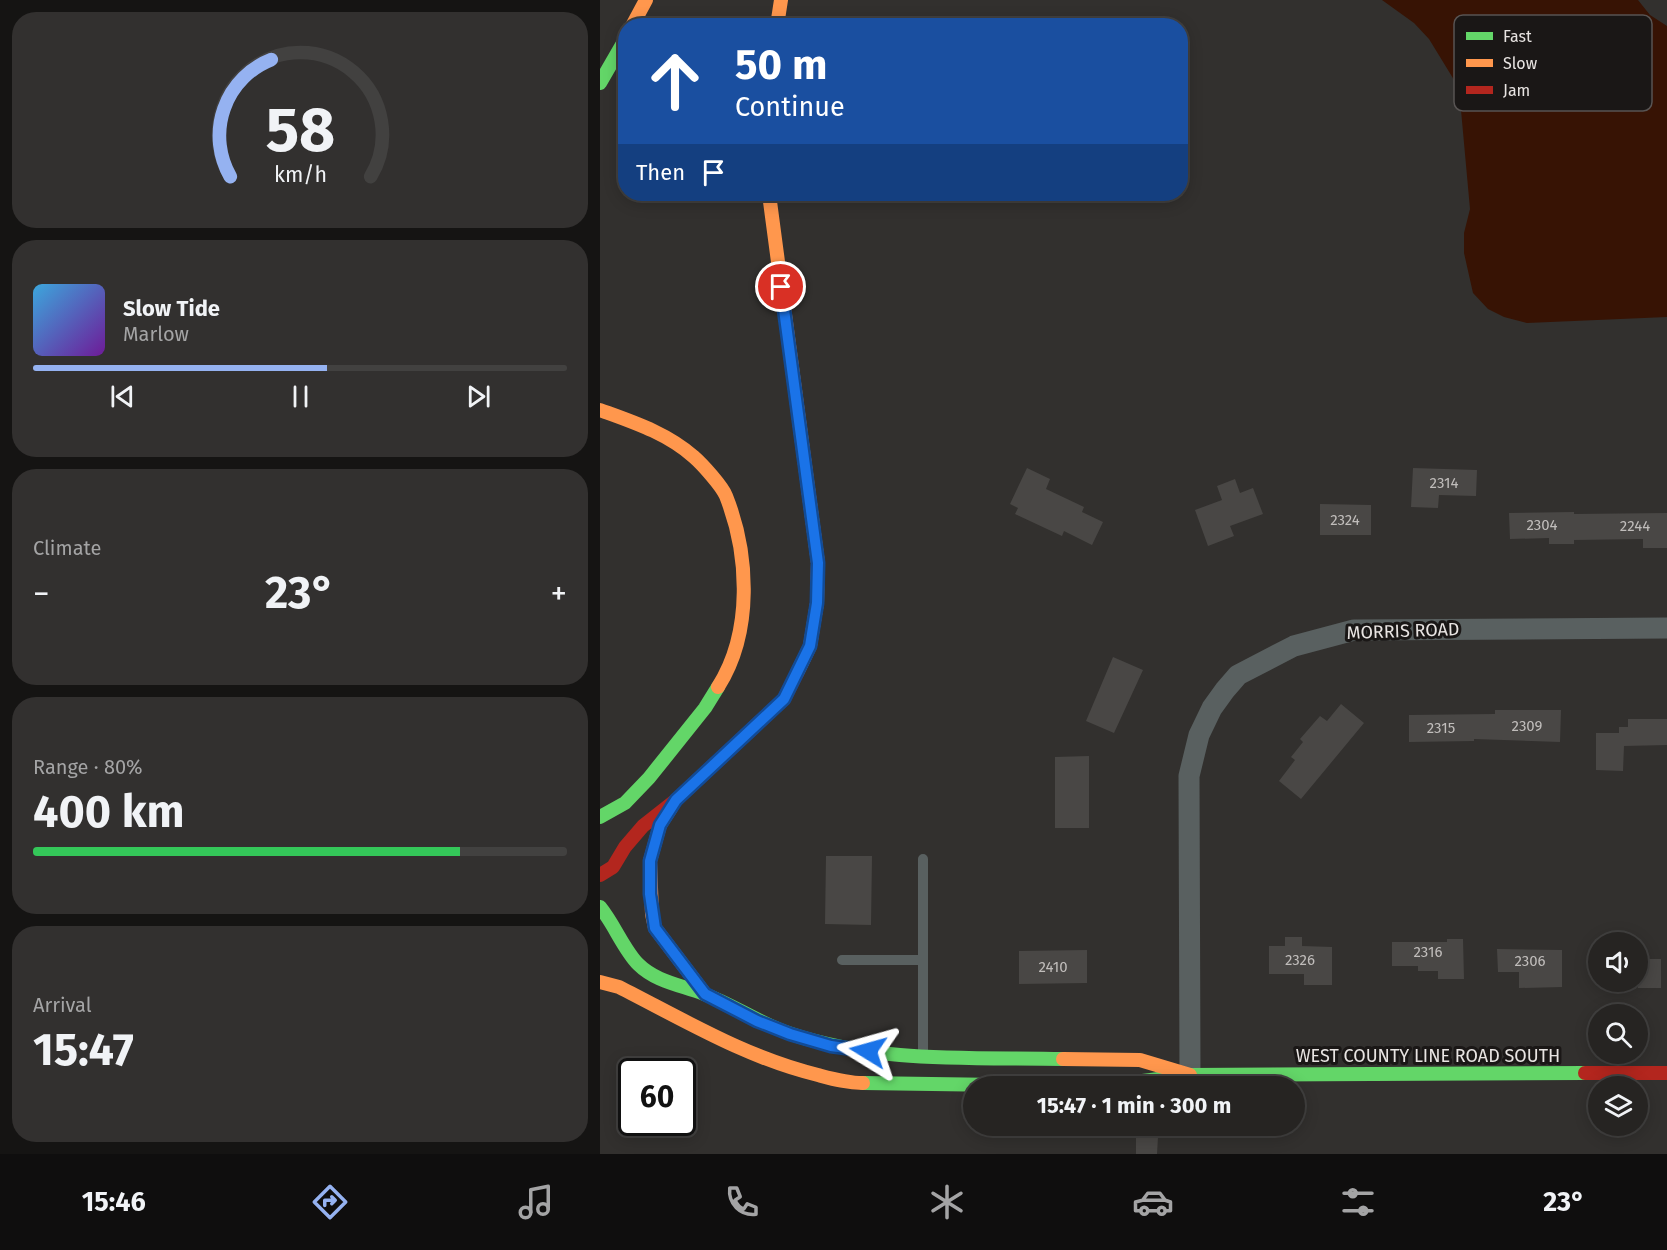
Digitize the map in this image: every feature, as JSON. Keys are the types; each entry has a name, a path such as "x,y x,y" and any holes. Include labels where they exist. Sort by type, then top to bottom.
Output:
{"main road":[{"path":"636,18 646,0"},
{"path":"779,18 782,0"},
{"path":"600,83 618,52"},
{"path":"600,875 613,867 625,847 643,826 676,800 784,699 810,646 817,603 818,563 770,201"},
{"path":"600,410 652,429 694,457 725,494 737,536 745,585 740,630 726,675 705,708 649,778 625,803 600,817"},
{"path":"676,800 660,825 650,861 652,914 655,928 705,994"},
{"name":"WEST COUNTY LINE ROAD SOUTH","path":"600,908 611,920 637,963 658,979 705,994 757,1021 831,1046 923,1057 1140,1060 1190,1075"},
{"path":"600,982 619,987 754,1055 793,1069 850,1083 963,1084"},
{"name":"WEST COUNTY LINE ROAD SOUTH","path":"1182,1076 1667,1073"}],"street":[{"name":"MORRIS ROAD","path":"1190,1075 1189,776 1192,755 1203,725 1218,698 1238,675 1294,646 1354,630 1667,628"}],"lane":[{"path":"923,859 923,1057"},
{"path":"842,960 923,960"}],"shaded area":[{"path":"1382,0 1638,0 1650,15 1454,15 1454,80 1429,39 1414,23"},
{"path":"1652,16 1667,26 1667,317 1527,323 1504,317 1488,309 1473,293 1464,253 1464,233 1470,209 1461,111 1652,111"}],"building":[{"path":"1027,468 1050,479 1046,489 1084,507 1082,512 1103,522 1092,545 1064,531 1062,536 1015,514 1018,508 1010,504"},
{"path":"1413,468 1477,470 1476,496 1439,495 1438,508 1411,507"},
{"path":"1235,479 1240,493 1253,488 1263,514 1230,526 1234,536 1208,546 1195,510 1222,500 1217,486"},
{"path":"1320,504 1371,505 1371,535 1320,535"},
{"path":"1574,512 1574,514 1667,513 1667,548 1643,548 1643,539 1574,540 1574,544 1549,544 1549,538 1510,539 1509,513"},
{"path":"1113,657 1143,670 1114,733 1086,721"},
{"path":"1341,704 1364,723 1301,799 1279,781 1295,760 1291,757 1303,742 1300,739 1320,716 1327,721"},
{"path":"1495,710 1561,710 1560,742 1474,739 1474,741 1409,742 1409,715 1495,714"},
{"path":"1628,719 1667,719 1667,745 1624,746 1623,771 1596,770 1596,733 1619,733 1619,727 1628,727"},
{"path":"1089,756 1089,828 1055,828 1055,757"},
{"path":"826,856 872,856 871,925 825,924"},
{"path":"1285,937 1302,937 1302,946 1332,947 1332,985 1304,985 1304,974 1269,974 1269,946 1285,946"},
{"path":"1447,939 1463,939 1464,979 1438,979 1438,971 1418,971 1418,966 1392,966 1392,942 1447,942"},
{"path":"1497,949 1562,950 1562,987 1519,988 1519,972 1498,972"},
{"path":"1087,950 1087,983 1019,984 1019,951"},
{"path":"1648,959 1661,959 1661,988 1648,988"},
{"path":"1136,1137 1158,1137 1157,1154 1136,1154"}],"traffic: fast":[{"path":"600,83 618,52"},
{"path":"600,817 625,803 649,778 705,708 718,687"},
{"path":"600,907 628,952 645,970 661,979 715,998 791,1034 857,1050 891,1054 960,1058 1063,1059"},
{"path":"1182,1076 1585,1073"},
{"path":"863,1083 963,1084"}],"traffic: slow":[{"path":"636,18 646,0"},
{"path":"778,18 781,0"},
{"path":"770,201 818,563 817,603 810,646 797,673"},
{"path":"600,410 673,441 707,470 726,496 739,543 744,593 737,642 718,687"},
{"path":"671,808 660,825 650,861 652,914 655,928 705,994"},
{"path":"600,982 619,987 716,1037 766,1059 829,1078 863,1083"},
{"path":"1063,1059 1140,1060 1190,1075"}],"traffic: jam":[{"path":"600,875 613,867 625,847 643,826 676,800 784,699 797,673"},
{"path":"1585,1073 1667,1073"}],"route":[{"path":"781,287 818,563 817,603 810,646 784,699 676,800 660,825 650,861 652,914 655,928 705,994 757,1021 790,1034 831,1046 868,1051"}]}
